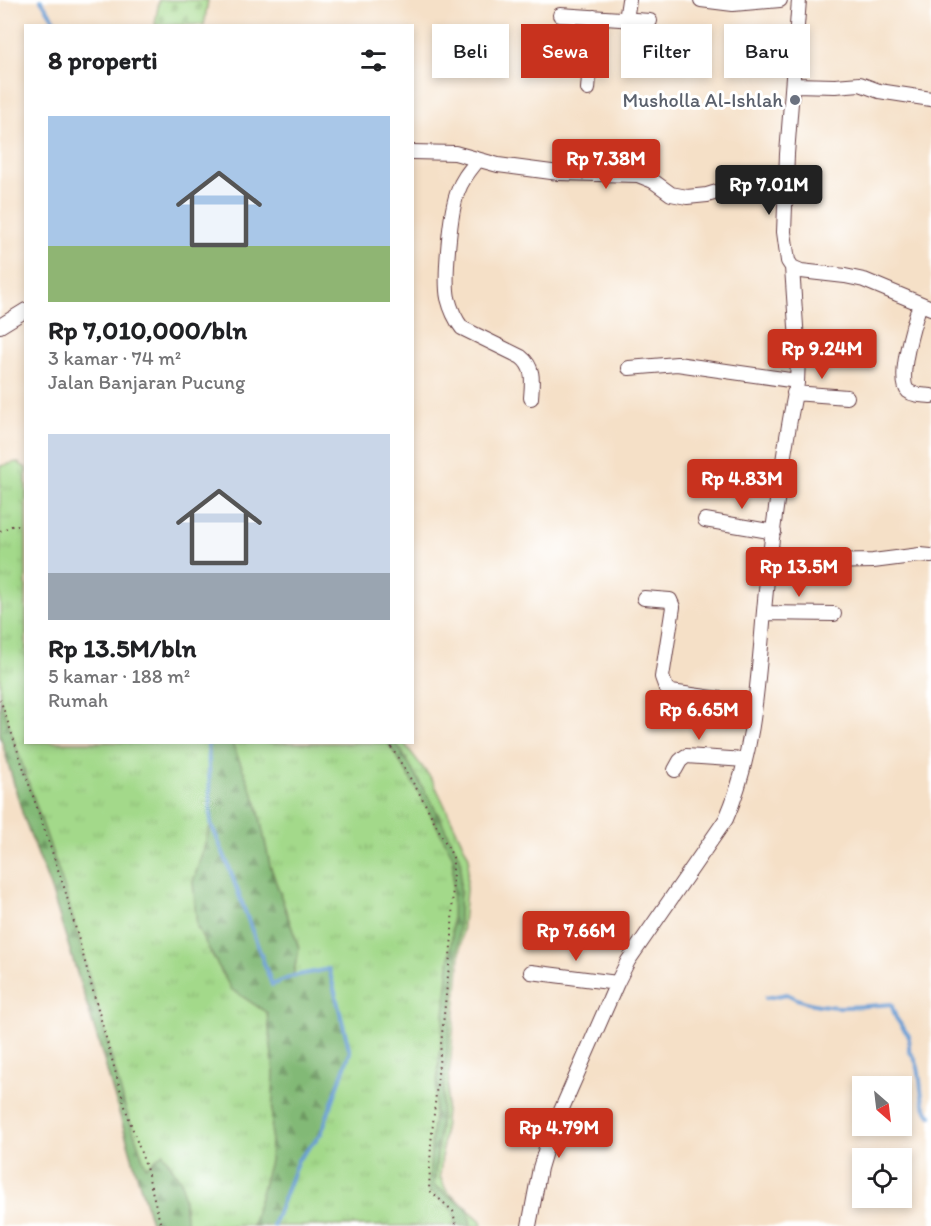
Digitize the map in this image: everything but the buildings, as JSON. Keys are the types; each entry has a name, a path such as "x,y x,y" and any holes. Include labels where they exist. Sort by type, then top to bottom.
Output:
{"street":[{"path":"626,20 629,0"},
{"path":"701,0 733,4 780,0"},
{"path":"528,1226 549,1138 617,983 628,961 726,819 745,760 755,704 769,563 796,387 798,356 792,267 785,249 784,232 786,171 800,0"},
{"path":"560,15 650,21"},
{"path":"588,88 594,17"},
{"path":"794,85 829,87 860,84 879,91 931,99"},
{"path":"414,152 455,153 498,165 559,173 638,175 653,181 670,194 687,197 707,195 786,171"},
{"path":"478,160 464,178 454,201 447,295 455,319 462,328 526,361 532,373 531,398"},
{"path":"792,267 801,271 864,280 926,306 909,344 904,383 909,392 931,396"},
{"path":"0,326 24,311"},
{"path":"628,368 677,364 847,398"},
{"path":"707,474 780,484"},
{"path":"705,520 774,532"},
{"path":"769,563 873,561 920,555 931,556"},
{"path":"644,598 670,600 673,607 662,677 666,688 671,692 755,704"},
{"path":"764,613 834,614"},
{"path":"675,770 686,756 745,760"},
{"path":"531,972 617,983"}],"path":[{"path":"0,531 14,525 24,525"},
{"path":"0,699 69,902 126,1110 146,1167 161,1226"},
{"path":"389,744 421,796 453,857 452,936 431,1143 429,1190 453,1211 456,1226"}],"green space":[{"path":"159,0 208,0 204,24 155,24"},
{"path":"17,462 24,467 24,744 405,744 433,781 469,857 440,1176 446,1190 481,1221 482,1226 152,1226 101,1050 51,889 23,815 0,735 0,466"},
{"path":"0,699 65,890 126,1110 146,1167 163,1153 182,1183 187,1226 152,1226 51,889 23,815 0,735"},
{"path":"208,744 232,744 257,803 270,865 299,948 293,976 329,969 350,1052 321,1134 298,1160 274,1226 252,1226 270,1161 274,1072 267,1013 231,989 197,927 193,882 211,824"},
{"path":"389,744 396,744 402,752 438,814 461,861 458,947 434,1186 468,1208 471,1226 456,1226 453,1211 429,1190 431,1143 452,936 453,857 421,796"}],"waterway":[{"path":"41,0 57,24"},
{"path":"208,744 211,824 272,985 293,976 329,969 350,1052 321,1134 298,1160 273,1226"},
{"path":"766,998 787,994 811,1004 838,1007 891,1004 896,1018 909,1036 909,1051 918,1066 923,1100 931,1116"}],"place":[{"name":"Musholla Al-Ishlah","path":"795,100"}]}
